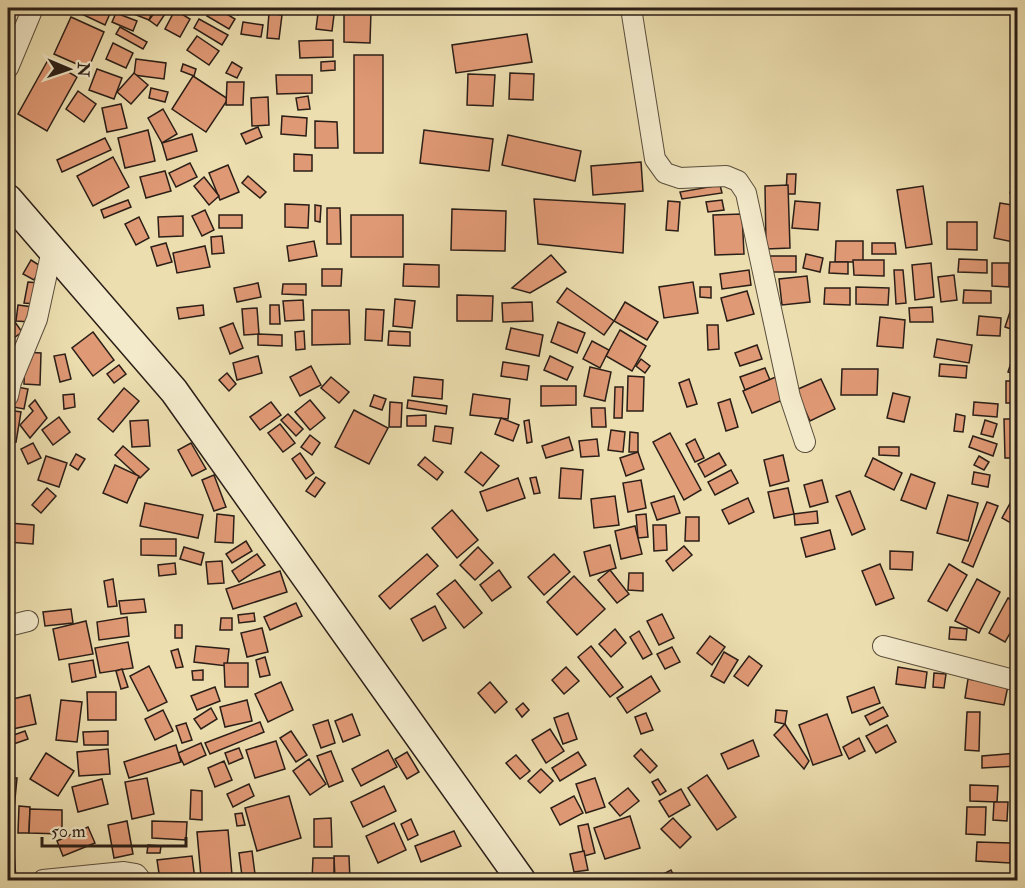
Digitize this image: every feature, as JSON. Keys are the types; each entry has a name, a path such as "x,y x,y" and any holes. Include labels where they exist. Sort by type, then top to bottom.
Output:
{"main road":[{"path":"8,199 174,391 521,880"}],"street":[{"path":"8,68 33,8"},
{"path":"631,8 655,159 665,172 680,178 726,176 738,181 746,194 790,397 804,442"},
{"path":"8,396 11,382 37,320 52,250"},
{"path":"8,626 28,621"},
{"path":"883,646 1017,681"},
{"path":"43,880 124,872 135,874 141,880"}],"building":[{"path":"69,8 108,8 112,9 105,25"},
{"path":"121,8 154,8 149,20"},
{"path":"158,8 169,8 157,26 149,20"},
{"path":"213,8 235,19 229,29 207,16"},
{"path":"228,8 244,8 238,15"},
{"path":"175,10 190,19 180,37 165,29"},
{"path":"344,11 371,11 370,43 344,42"},
{"path":"116,13 137,21 133,31 112,22"},
{"path":"269,13 282,15 279,39 267,38"},
{"path":"318,13 334,15 332,31 316,29"},
{"path":"71,17 104,32 88,69 54,54"},
{"path":"199,19 228,35 222,45 194,28"},
{"path":"243,22 263,25 261,37 241,34"},
{"path":"120,27 147,42 143,49 116,34"},
{"path":"527,34 532,62 456,73 452,45"},
{"path":"197,36 219,51 209,65 187,50"},
{"path":"333,40 333,57 300,58 299,41"},
{"path":"113,43 133,53 126,68 106,59"},
{"path":"354,55 383,55 383,153 354,153"},
{"path":"136,59 166,63 164,79 134,75"},
{"path":"48,60 77,77 47,131 18,114"},
{"path":"335,61 335,70 321,71 321,62"},
{"path":"232,62 242,68 237,78 226,73"},
{"path":"183,64 196,69 194,76 181,71"},
{"path":"97,69 122,78 114,99 89,90"},
{"path":"134,73 148,85 131,104 117,92"},
{"path":"510,73 534,74 533,100 509,99"},
{"path":"468,74 495,75 493,106 467,105"},
{"path":"276,75 312,75 312,93 277,94"},
{"path":"193,76 228,99 206,132 172,109"},
{"path":"227,82 244,82 243,105 226,105"},
{"path":"151,88 168,92 165,102 149,98"},
{"path":"78,91 96,104 84,122 66,109"},
{"path":"308,96 310,109 298,110 296,98"},
{"path":"268,97 269,125 252,126 251,98"},
{"path":"121,104 127,128 107,132 102,108"},
{"path":"163,109 177,134 162,143 148,118"},
{"path":"282,116 307,118 306,136 281,134"},
{"path":"315,121 337,122 338,148 315,148"},
{"path":"258,127 262,137 246,144 241,134"},
{"path":"148,130 155,161 125,168 118,138"},
{"path":"424,130 493,139 489,171 420,163"},
{"path":"192,134 197,151 167,160 162,143"},
{"path":"508,135 581,151 575,181 502,165"},
{"path":"105,138 111,150 62,172 57,160"},
{"path":"294,154 312,155 312,171 294,171"},
{"path":"113,157 129,187 93,206 77,176"},
{"path":"641,162 643,191 593,195 591,166"},
{"path":"190,163 197,177 176,187 169,173"},
{"path":"228,165 239,192 220,200 209,173"},
{"path":"1018,169 1018,195 1010,193"},
{"path":"165,171 171,191 146,198 140,177"},
{"path":"787,174 796,174 795,194 786,194"},
{"path":"248,176 266,192 260,198 242,183"},
{"path":"204,177 219,196 209,205 194,186"},
{"path":"720,185 722,193 682,199 680,192"},
{"path":"788,185 790,248 766,249 765,186"},
{"path":"923,186 932,244 906,248 897,190"},
{"path":"534,199 625,204 623,253 538,244"},
{"path":"128,200 131,207 104,218 101,210"},
{"path":"722,200 724,210 708,212 706,202"},
{"path":"668,201 680,202 678,231 666,230"},
{"path":"795,201 820,203 818,230 792,228"},
{"path":"1000,203 1018,206 1018,243 994,238"},
{"path":"285,204 309,205 308,228 285,227"},
{"path":"315,205 321,206 320,222 315,221"},
{"path":"327,208 340,208 341,244 327,244"},
{"path":"452,209 506,211 505,251 451,250"},
{"path":"205,210 214,230 202,236 192,216"},
{"path":"742,214 744,254 715,255 713,215"},
{"path":"219,215 242,215 242,228 219,228"},
{"path":"351,215 403,215 403,257 351,257"},
{"path":"183,216 183,236 159,237 158,217"},
{"path":"139,217 149,238 136,245 125,224"},
{"path":"947,222 977,222 977,250 947,249"},
{"path":"222,236 224,253 212,254 211,237"},
{"path":"314,241 317,256 289,261 287,246"},
{"path":"836,241 863,241 863,262 835,262"},
{"path":"166,243 172,262 157,266 151,247"},
{"path":"872,243 895,243 896,254 872,254"},
{"path":"205,246 210,267 177,273 173,253"},
{"path":"806,254 823,258 820,272 803,268"},
{"path":"551,255 566,272 530,293 512,288"},
{"path":"770,256 796,256 796,272 770,272"},
{"path":"959,259 987,260 987,273 958,272"},
{"path":"31,260 42,267 34,280 23,274"},
{"path":"853,260 884,260 884,276 854,275"},
{"path":"830,262 848,262 848,274 829,273"},
{"path":"931,263 934,297 915,300 912,265"},
{"path":"992,263 1009,263 1009,287 992,286"},
{"path":"404,264 439,265 439,287 403,286"},
{"path":"322,269 342,269 341,286 322,286"},
{"path":"749,270 751,285 722,289 720,274"},
{"path":"894,270 903,270 906,303 896,304"},
{"path":"954,275 957,300 941,302 938,277"},
{"path":"807,276 810,302 782,305 779,279"},
{"path":"28,282 39,283 36,304 24,303"},
{"path":"693,282 698,313 664,318 659,287"},
{"path":"258,283 261,297 237,302 234,288"},
{"path":"283,284 306,284 306,295 282,294"},
{"path":"700,287 711,287 711,298 700,297"},
{"path":"856,287 889,288 888,305 856,304"},
{"path":"567,288 614,321 604,335 557,302"},
{"path":"825,288 850,288 850,305 824,304"},
{"path":"964,290 991,291 991,303 963,303"},
{"path":"747,291 754,314 727,321 721,298"},
{"path":"457,295 493,296 492,321 457,321"},
{"path":"395,299 415,301 412,328 393,326"},
{"path":"303,300 304,320 285,321 283,301"},
{"path":"532,302 533,321 503,322 502,303"},
{"path":"625,302 658,322 647,340 614,321"},
{"path":"1013,303 1018,305 1017,331 1005,327"},
{"path":"18,305 33,307 31,322 16,321"},
{"path":"203,305 204,315 179,319 177,308"},
{"path":"270,305 279,305 280,324 270,324"},
{"path":"932,307 933,322 910,322 909,308"},
{"path":"257,308 259,334 244,335 242,309"},
{"path":"366,309 384,310 382,341 365,340"},
{"path":"312,310 349,310 350,344 312,345"},
{"path":"8,312 22,332 11,340 8,335"},
{"path":"979,316 1001,318 1000,336 977,335"},
{"path":"880,317 905,320 903,348 877,346"},
{"path":"558,322 585,333 577,353 551,342"},
{"path":"233,323 243,348 230,354 220,328"},
{"path":"707,325 718,325 719,349 708,350"},
{"path":"511,328 543,335 539,356 506,349"},
{"path":"620,330 646,346 632,371 606,356"},
{"path":"304,331 305,349 296,350 295,332"},
{"path":"389,331 410,332 410,346 388,345"},
{"path":"93,332 114,360 93,376 72,348"},
{"path":"258,334 282,335 282,346 258,345"},
{"path":"937,339 972,345 969,363 934,357"},
{"path":"592,341 609,350 600,368 583,359"},
{"path":"1018,344 1018,375 1008,372"},
{"path":"757,345 762,359 740,366 735,353"},
{"path":"25,352 41,353 40,385 24,384"},
{"path":"65,354 71,379 60,382 54,356"},
{"path":"258,356 262,373 237,380 233,363"},
{"path":"550,356 573,367 567,380 544,370"},
{"path":"641,359 650,366 645,373 636,366"},
{"path":"503,362 529,366 527,380 501,376"},
{"path":"940,364 967,366 966,378 939,376"},
{"path":"119,365 126,374 114,383 107,374"},
{"path":"311,366 321,385 300,396 290,377"},
{"path":"590,367 611,372 605,401 584,396"},
{"path":"765,368 770,380 745,390 740,377"},
{"path":"842,369 878,369 877,395 841,395"},
{"path":"227,373 236,384 229,391 219,380"},
{"path":"628,376 644,377 643,411 627,411"},
{"path":"778,376 787,398 752,413 743,391"},
{"path":"331,377 349,392 339,403 321,388"},
{"path":"414,377 443,380 442,399 412,396"},
{"path":"689,379 697,404 687,407 679,383"},
{"path":"821,379 835,409 810,421 796,390"},
{"path":"1006,381 1018,381 1018,403 1006,403"},
{"path":"541,386 576,386 576,405 541,406"},
{"path":"17,387 28,389 24,409 13,407"},
{"path":"615,387 623,387 622,418 614,418"},
{"path":"124,388 139,401 113,432 98,419"},
{"path":"893,393 910,397 904,422 887,418"},
{"path":"74,394 75,407 64,409 63,395"},
{"path":"473,394 510,399 508,419 470,415"},
{"path":"374,395 386,399 382,410 370,406"},
{"path":"730,399 738,427 726,431 718,403"},
{"path":"35,400 47,418 30,438 20,425 33,411 29,406"},
{"path":"310,400 325,418 310,430 295,412"},
{"path":"408,400 447,406 446,414 407,408"},
{"path":"271,402 281,415 260,430 250,417"},
{"path":"390,402 402,403 401,427 389,427"},
{"path":"974,402 998,404 997,417 973,415"},
{"path":"591,408 605,408 606,427 592,427"},
{"path":"8,410 21,412 16,442 8,440"},
{"path":"354,410 388,428 369,464 335,447"},
{"path":"288,414 303,429 296,436 281,420"},
{"path":"956,414 965,416 963,432 954,431"},
{"path":"426,415 426,426 407,426 407,416"},
{"path":"59,417 70,432 53,445 42,430"},
{"path":"501,418 519,425 513,441 495,434"},
{"path":"1004,419 1018,419 1018,458 1005,458"},
{"path":"148,420 150,446 132,447 130,421"},
{"path":"529,420 532,442 527,443 524,421"},
{"path":"985,420 997,424 993,437 981,434"},
{"path":"280,424 295,443 283,452 268,433"},
{"path":"435,426 453,428 451,444 433,441"},
{"path":"611,430 625,432 623,452 608,450"},
{"path":"630,432 638,433 638,452 629,452"},
{"path":"670,433 701,490 684,500 653,442"},
{"path":"310,435 320,443 312,455 301,447"},
{"path":"973,436 997,444 993,456 969,447"},
{"path":"569,437 573,450 546,458 542,446"},
{"path":"597,439 599,456 581,457 579,441"},
{"path":"695,439 704,458 695,462 686,444"},
{"path":"33,443 41,458 28,464 21,449"},
{"path":"191,443 206,469 192,476 178,450"},
{"path":"123,446 149,469 140,478 115,455"},
{"path":"879,447 899,447 899,456 879,455"},
{"path":"481,452 499,466 483,486 465,472"},
{"path":"638,452 644,469 626,476 620,458"},
{"path":"300,453 314,473 306,479 292,459"},
{"path":"719,453 726,465 705,477 698,464"},
{"path":"76,454 85,459 78,470 70,465"},
{"path":"783,455 789,481 770,486 764,460"},
{"path":"46,456 67,463 59,487 38,480"},
{"path":"979,456 989,462 984,470 974,465"},
{"path":"425,457 443,472 437,480 418,465"},
{"path":"873,458 902,473 894,490 865,476"},
{"path":"115,465 139,476 127,503 103,493"},
{"path":"561,468 583,470 581,499 559,498"},
{"path":"731,470 738,483 715,495 708,482"},
{"path":"974,472 990,475 988,487 972,484"},
{"path":"911,474 935,483 926,509 901,500"},
{"path":"214,475 226,507 214,511 202,480"},
{"path":"316,477 325,483 315,497 306,491"},
{"path":"536,477 540,493 534,494 530,478"},
{"path":"518,478 525,498 487,511 480,492"},
{"path":"641,480 646,508 628,512 623,483"},
{"path":"822,480 828,502 810,507 804,485"},
{"path":"47,488 56,496 41,513 32,505"},
{"path":"788,488 794,514 774,518 768,492"},
{"path":"850,491 865,529 852,535 836,496"},
{"path":"948,495 978,503 968,541 937,533"},
{"path":"615,496 619,525 594,528 591,499"},
{"path":"674,496 680,513 657,520 651,503"},
{"path":"748,498 754,512 729,524 722,510"},
{"path":"1013,498 1018,501 1018,527 1002,518"},
{"path":"987,502 998,506 973,567 962,562"},
{"path":"145,503 203,515 198,538 140,526"},
{"path":"452,510 478,540 457,558 432,528"},
{"path":"817,511 818,523 795,525 794,514"},
{"path":"217,514 234,516 233,543 215,542"},
{"path":"646,514 648,537 638,538 636,515"},
{"path":"686,517 699,517 699,541 685,541"},
{"path":"9,523 34,525 33,544 8,542"},
{"path":"653,525 666,525 667,550 654,551"},
{"path":"635,526 642,554 621,559 615,531"},
{"path":"830,530 835,549 806,557 801,538"},
{"path":"141,539 176,539 176,556 141,555"},
{"path":"246,541 252,551 232,563 226,554"},
{"path":"610,545 616,568 590,576 584,552"},
{"path":"684,546 692,555 673,571 666,561"},
{"path":"184,547 204,553 201,565 180,559"},
{"path":"478,547 493,563 475,580 460,565"},
{"path":"890,551 913,552 912,570 890,569"},
{"path":"257,554 265,565 239,582 232,571"},
{"path":"427,554 438,566 390,609 379,596"},
{"path":"554,554 570,572 544,595 528,577"},
{"path":"222,561 224,583 208,584 206,562"},
{"path":"175,563 176,574 159,576 158,565"},
{"path":"880,564 894,598 876,605 862,571"},
{"path":"949,564 967,575 947,611 928,601"},
{"path":"499,570 511,587 492,601 480,585"},
{"path":"610,570 629,594 617,603 598,580"},
{"path":"280,571 287,592 233,609 226,589"},
{"path":"629,573 643,573 643,591 628,590"},
{"path":"574,576 605,609 577,635 547,602"},
{"path":"113,579 117,606 108,607 104,581"},
{"path":"977,579 1000,592 979,633 955,621"},
{"path":"455,580 482,613 464,628 437,594"},
{"path":"1008,598 1018,604 1018,619 1005,642 989,633"},
{"path":"144,599 146,612 121,614 119,601"},
{"path":"296,603 302,616 270,630 264,617"},
{"path":"435,606 446,628 423,641 411,619"},
{"path":"71,609 73,623 45,626 43,612"},
{"path":"254,613 255,621 239,623 238,615"},
{"path":"662,614 674,638 659,645 647,621"},
{"path":"127,617 129,636 99,640 97,622"},
{"path":"221,618 232,618 232,630 220,630"},
{"path":"86,621 93,654 59,660 53,629"},
{"path":"175,625 182,625 182,638 175,638"},
{"path":"950,627 967,629 966,640 949,639"},
{"path":"262,628 268,652 247,657 241,633"},
{"path":"615,629 626,643 611,657 599,644"},
{"path":"639,631 652,654 643,659 630,637"},
{"path":"710,636 725,647 712,665 697,653"},
{"path":"128,642 133,668 100,673 95,648"},
{"path":"196,646 229,649 227,666 194,662"},
{"path":"591,646 623,687 610,697 578,657"},
{"path":"672,647 680,662 665,669 657,654"},
{"path":"178,649 183,667 176,668 171,651"},
{"path":"724,652 738,660 724,683 711,676"},
{"path":"749,656 762,666 748,686 734,676"},
{"path":"265,657 270,675 260,677 256,660"},
{"path":"93,660 96,677 72,682 69,664"},
{"path":"224,663 248,663 248,687 225,687"},
{"path":"149,666 167,702 148,711 130,676"},
{"path":"566,667 579,681 564,694 552,680"},
{"path":"898,667 927,672 925,688 896,684"},
{"path":"122,669 128,687 121,689 116,671"},
{"path":"203,670 203,680 193,680 192,671"},
{"path":"934,673 946,674 944,688 933,687"},
{"path":"651,676 660,691 627,713 617,698"},
{"path":"968,679 1008,686 1004,705 965,698"},
{"path":"281,682 293,710 268,722 255,694"},
{"path":"490,682 507,702 495,713 478,693"},
{"path":"215,687 220,701 197,710 191,696"},
{"path":"874,687 880,703 852,713 847,697"},
{"path":"1014,691 1018,691 1018,742 1012,742"},
{"path":"87,692 116,692 116,720 88,720"},
{"path":"30,695 36,724 8,730 8,700"},
{"path":"61,700 82,702 77,742 56,740"},
{"path":"247,700 252,721 225,727 220,707"},
{"path":"523,703 529,710 522,717 516,709"},
{"path":"883,707 888,716 870,725 865,716"},
{"path":"211,708 217,719 201,729 194,719"},
{"path":"163,710 173,731 155,740 145,719"},
{"path":"776,710 787,711 785,724 775,722"},
{"path":"967,712 980,712 979,751 965,750"},
{"path":"568,713 577,739 563,744 554,718"},
{"path":"646,713 653,730 641,734 635,717"},
{"path":"352,714 360,735 343,742 335,721"},
{"path":"827,714 842,755 813,765 799,725"},
{"path":"328,720 335,743 321,748 313,725"},
{"path":"260,722 264,732 210,754 205,743"},
{"path":"186,723 192,740 182,743 176,726"},
{"path":"785,724 809,761 804,769 774,735"},
{"path":"887,725 896,742 876,753 866,736"},
{"path":"550,729 564,751 546,763 532,740"},
{"path":"25,731 28,739 8,746 8,737"},
{"path":"108,731 108,745 84,745 83,732"},
{"path":"291,731 307,755 296,762 280,738"},
{"path":"859,738 865,751 849,759 843,747"},
{"path":"753,740 759,756 728,769 721,754"},
{"path":"276,741 285,769 255,778 246,750"},
{"path":"201,743 206,755 184,765 178,753"},
{"path":"176,745 181,762 129,778 124,762"},
{"path":"239,748 243,758 229,764 225,753"},
{"path":"108,749 110,774 79,776 77,752"},
{"path":"641,749 657,766 650,773 634,756"},
{"path":"388,750 397,767 361,786 352,769"},
{"path":"331,751 343,781 329,787 317,756"},
{"path":"407,752 419,772 407,779 395,759"},
{"path":"578,752 586,765 560,781 552,768"},
{"path":"46,753 74,771 58,796 30,779"},
{"path":"1018,753 1018,766 982,768 982,756"},
{"path":"516,755 530,771 520,779 506,763"},
{"path":"309,759 326,784 310,795 293,771"},
{"path":"224,761 232,780 215,787 208,768"},
{"path":"541,769 553,781 540,793 528,781"},
{"path":"707,775 736,817 717,830 688,788"},
{"path":"8,778 17,778 14,809 8,809"},
{"path":"147,778 154,814 132,819 125,782"},
{"path":"595,778 605,807 586,813 576,784"},
{"path":"102,779 108,804 78,812 72,787"},
{"path":"658,779 666,791 660,795 652,782"},
{"path":"1014,783 1018,783 1018,860 1010,859"},
{"path":"249,784 254,796 233,807 227,794"},
{"path":"970,785 998,786 997,802 970,801"},
{"path":"384,786 396,811 363,827 351,802"},
{"path":"628,788 639,801 620,816 609,803"},
{"path":"681,789 690,805 669,817 659,801"},
{"path":"191,790 202,791 202,820 190,819"},
{"path":"289,796 301,838 257,851 245,808"},
{"path":"574,796 583,813 560,825 551,808"},
{"path":"994,802 1008,802 1007,821 993,820"},
{"path":"19,806 30,807 29,833 18,833"},
{"path":"967,807 986,807 985,835 966,834"},
{"path":"30,809 62,810 62,834 29,833"},
{"path":"242,813 245,825 237,826 235,814"},
{"path":"630,816 640,848 605,859 594,828"},
{"path":"331,818 332,847 314,847 314,819"},
{"path":"673,818 691,837 680,848 661,829"},
{"path":"411,819 418,835 408,840 401,824"},
{"path":"127,821 133,854 114,858 108,825"},
{"path":"152,821 187,822 186,840 152,838"},
{"path":"394,823 406,850 378,863 366,836"},
{"path":"588,824 595,853 584,856 578,826"},
{"path":"88,827 95,843 63,856 57,841"},
{"path":"228,830 232,875 201,877 197,832"},
{"path":"454,831 461,846 421,862 415,846"},
{"path":"977,842 1011,843 1010,863 976,861"},
{"path":"148,845 161,846 160,853 147,853"},
{"path":"252,851 255,874 242,876 239,853"},
{"path":"584,851 588,870 574,872 570,854"},
{"path":"8,853 14,853 16,879 8,879"},
{"path":"192,856 195,880 160,880 157,860"},
{"path":"334,856 349,856 350,880 335,880"},
{"path":"313,858 334,858 334,880 312,880"},
{"path":"671,870 676,880 652,880"}]}
